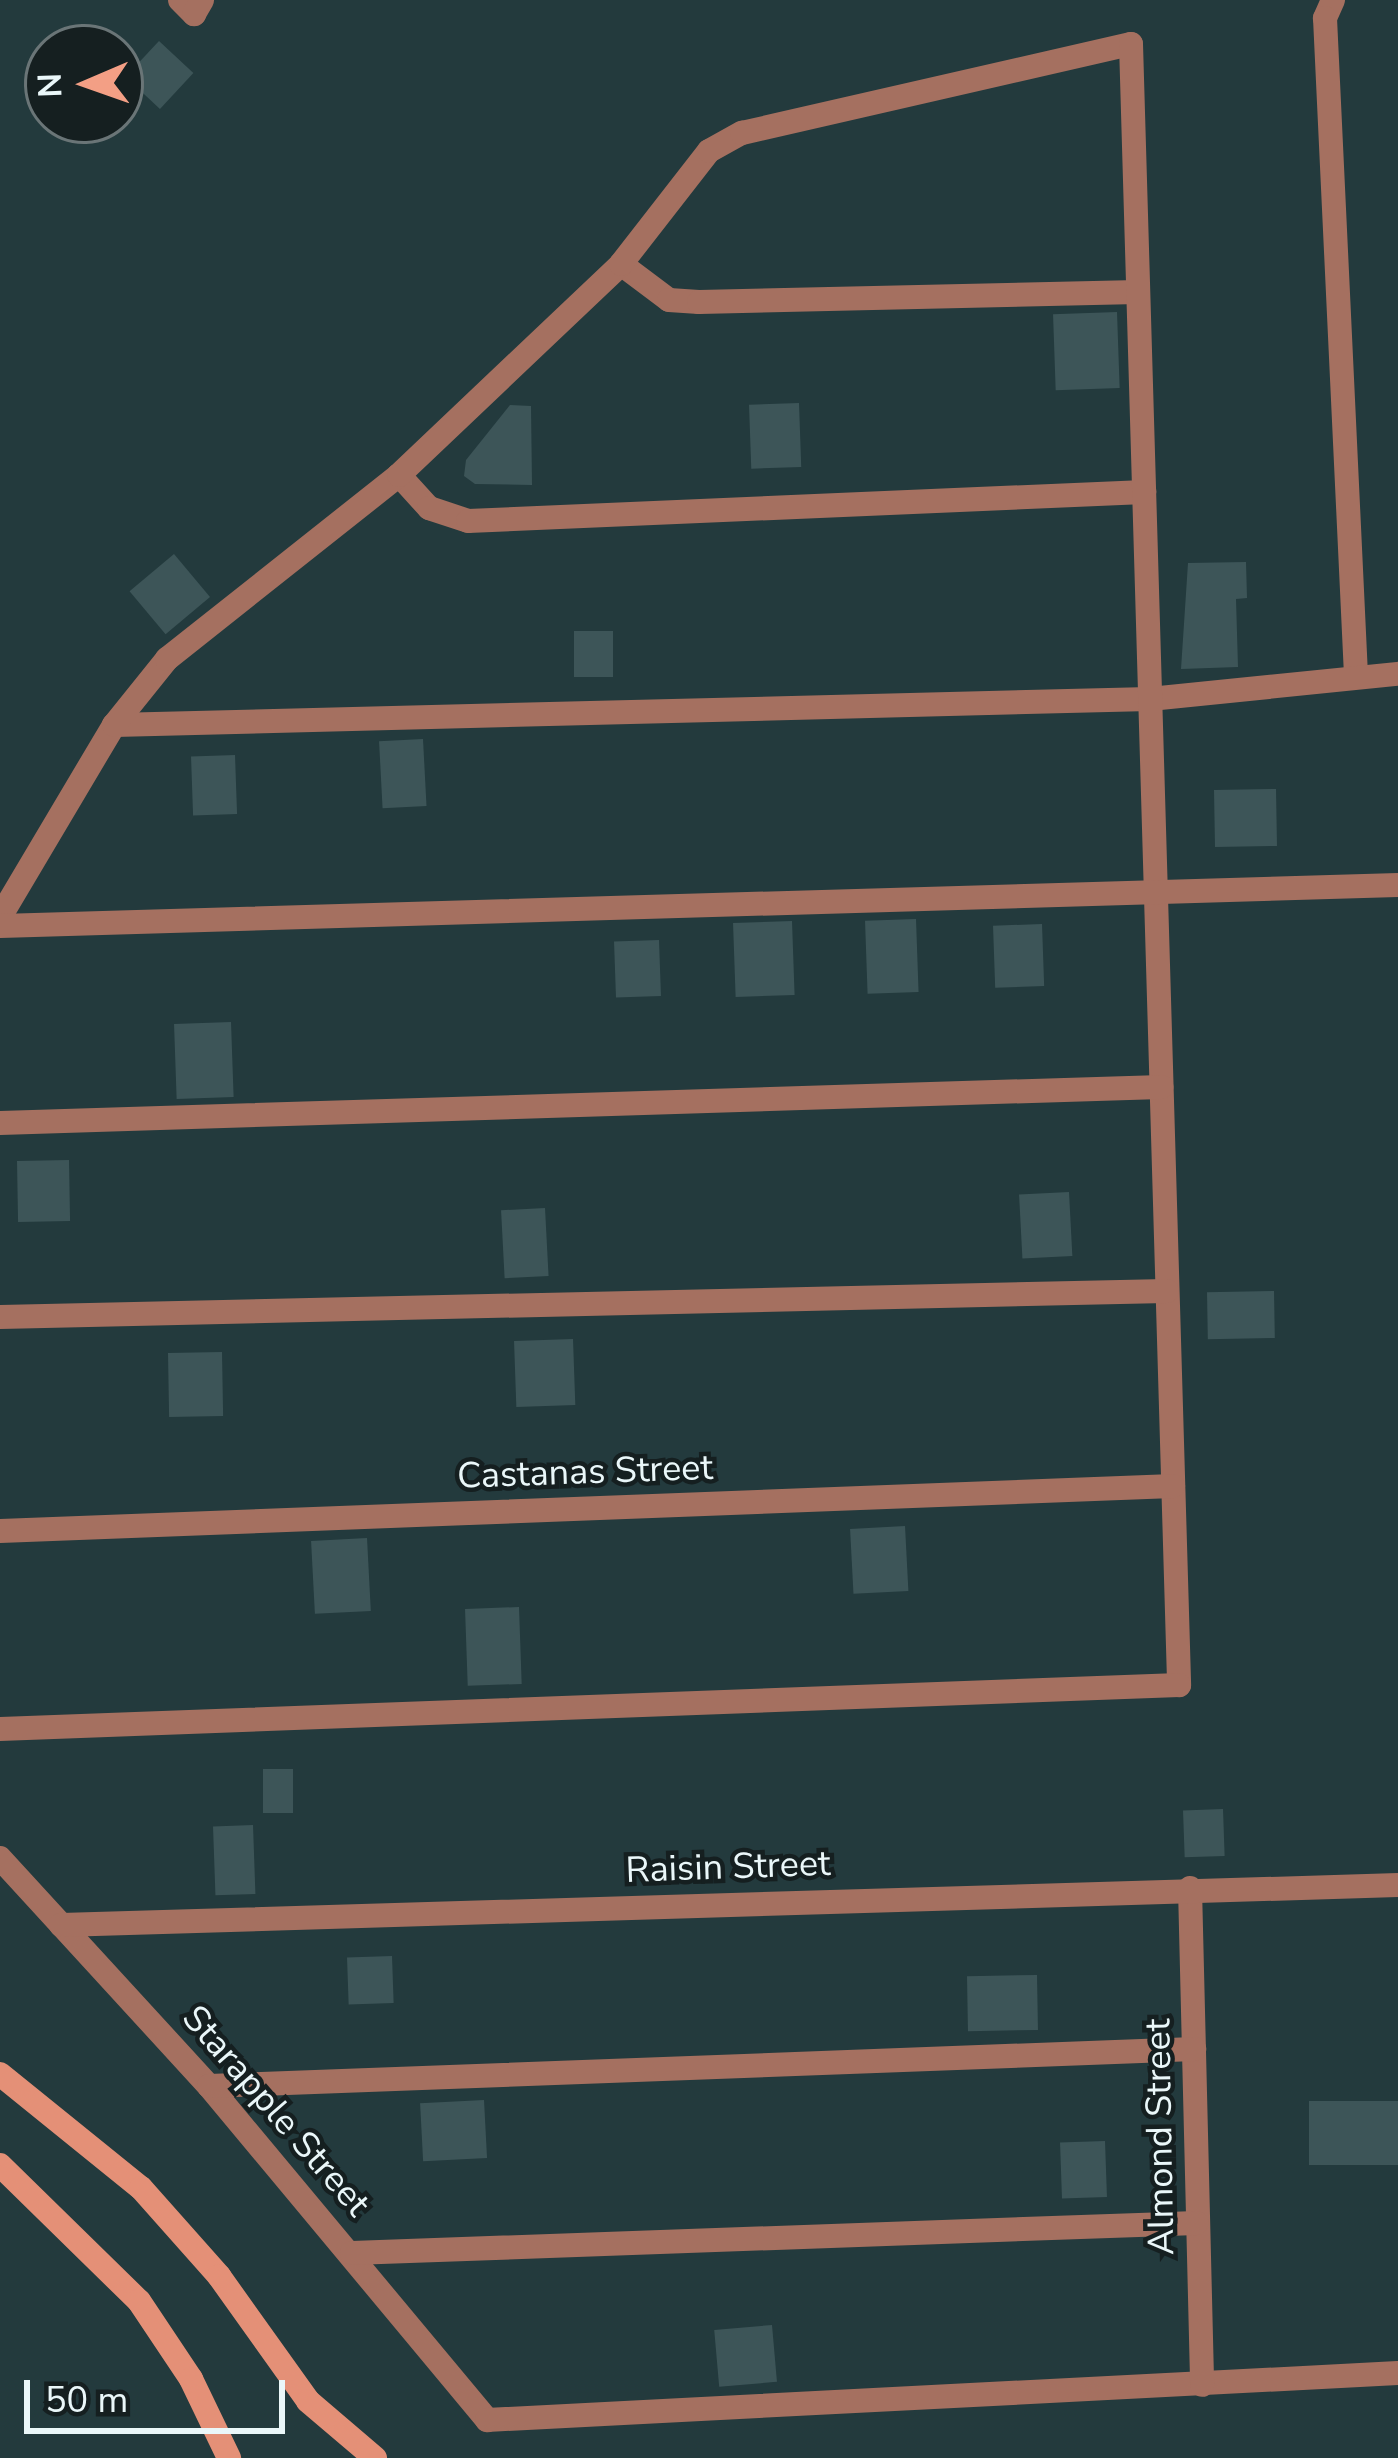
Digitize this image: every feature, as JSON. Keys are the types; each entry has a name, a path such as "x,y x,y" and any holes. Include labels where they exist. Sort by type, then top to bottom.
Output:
{"street":[{"path":"180,0 194,14 202,0"},
{"path":"1334,0 1325,18 1356,676"},
{"path":"0,921 114,725 167,659 399,475 621,264 709,152 742,133 1131,44 1179,1685 0,1729"},
{"path":"621,264 669,300 699,302 1138,292"},
{"path":"399,475 428,508 468,521 1144,492"},
{"path":"114,725 1150,699 1398,674"},
{"path":"0,921 1398,885"},
{"path":"0,1124 1162,1087"},
{"path":"0,1317 1167,1291"},
{"name":"Castanas Street","path":"0,1531 1173,1486"},
{"name":"Starapple Street","path":"0,1858 209,2086 487,2420 1202,2385"},
{"name":"Raisin Street","path":"61,1925 1398,1885"},
{"name":"Almond Street","path":"1190,1888 1202,2385"},
{"path":"209,2086 1195,2049"},
{"path":"0,2074 141,2188 219,2276 308,2401 375,2458"},
{"path":"0,2164 139,2301 191,2379 229,2458"},
{"path":"352,2253 1196,2223"},
{"path":"1202,2385 1398,2373"}],"building":[{"path":"159,41 193,73 160,109 144,94 144,57"},
{"path":"1117,312 1120,388 1056,390 1053,314"},
{"path":"799,403 801,467 751,469 749,405"},
{"path":"510,405 531,406 532,485 475,484 464,476 466,460"},
{"path":"174,554 210,597 166,634 130,591"},
{"path":"1246,562 1247,598 1236,599 1238,667 1181,669 1188,563"},
{"path":"574,631 613,631 613,677 574,677"},
{"path":"423,739 427,806 383,808 379,741"},
{"path":"235,755 237,814 193,815 191,757"},
{"path":"1276,789 1277,846 1215,847 1214,790"},
{"path":"916,919 919,992 868,994 865,921"},
{"path":"792,921 795,995 736,997 733,923"},
{"path":"1042,924 1044,986 995,988 993,926"},
{"path":"659,940 661,996 616,998 614,942"},
{"path":"231,1022 234,1097 177,1099 174,1024"},
{"path":"69,1160 70,1221 18,1222 17,1161"},
{"path":"1069,1192 1072,1256 1022,1259 1019,1195"},
{"path":"545,1208 549,1276 505,1278 501,1210"},
{"path":"1274,1291 1275,1338 1208,1339 1207,1292"},
{"path":"573,1339 575,1405 516,1407 514,1341"},
{"path":"222,1352 223,1416 169,1417 168,1353"},
{"path":"905,1526 908,1591 853,1594 850,1529"},
{"path":"367,1538 371,1611 315,1614 311,1541"},
{"path":"519,1607 522,1684 468,1686 465,1609"},
{"path":"263,1769 293,1769 293,1813 263,1813"},
{"path":"1223,1809 1225,1856 1185,1857 1183,1810"},
{"path":"253,1825 255,1894 215,1895 213,1826"},
{"path":"392,1956 394,2003 349,2005 347,1958"},
{"path":"1037,1975 1038,2030 968,2031 967,1976"},
{"path":"484,2100 487,2158 423,2161 420,2103"},
{"path":"1309,2101 1398,2101 1398,2165 1309,2165"},
{"path":"1105,2141 1107,2197 1062,2199 1060,2143"},
{"path":"772,2325 777,2382 719,2387 714,2330"}]}
